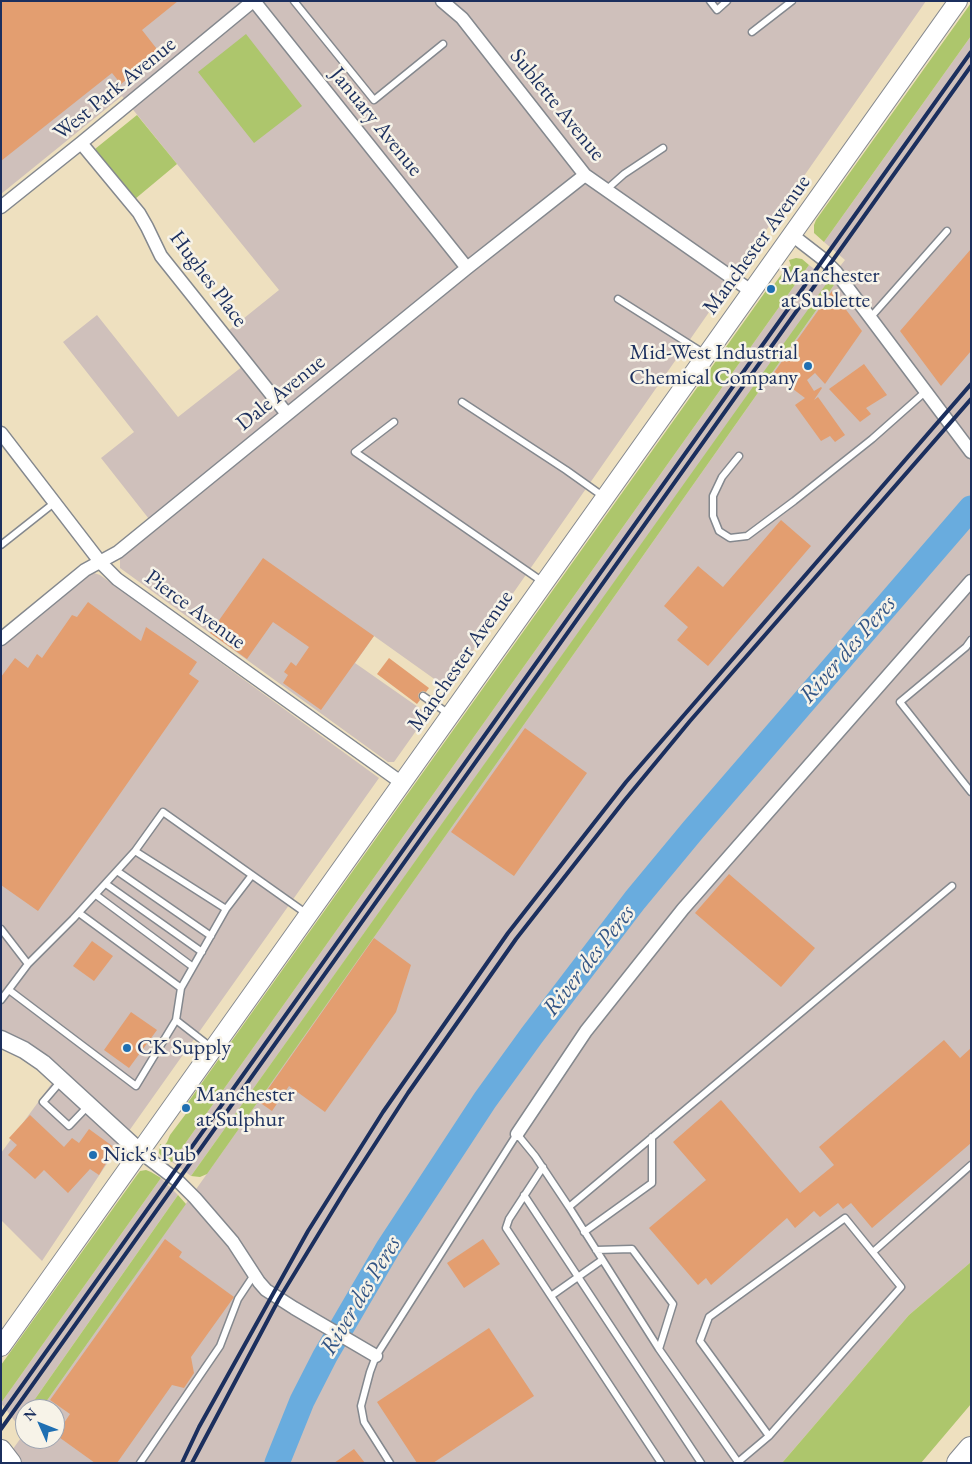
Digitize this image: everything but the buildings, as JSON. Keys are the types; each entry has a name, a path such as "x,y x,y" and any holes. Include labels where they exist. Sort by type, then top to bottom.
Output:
{"highway":[{"path":"959,1463 971,1449"}],"main road":[{"name":"Manchester Avenue","path":"1,1347 958,1"},
{"path":"1,1450 11,1463"}],"street":[{"name":"West Park Avenue","path":"1,207 253,1"},
{"name":"January Avenue","path":"253,1 467,268"},
{"name":"Sublette Avenue","path":"442,1 462,18 585,175 751,291"},
{"name":"Hughes Place","path":"81,143 139,213 160,256 287,414"},
{"name":"Dale Avenue","path":"1,639 85,570 118,552 467,268 585,175"},
{"path":"792,235 830,265 971,452"},
{"name":"Pierce Avenue","path":"1,433 54,503 117,579 402,783"},
{"path":"517,1134 586,1031 683,909 971,581"},
{"path":"1,1039 24,1050 43,1063 140,1152 178,1181 233,1242 266,1290 376,1356"}],"lane":[{"path":"294,1 374,100 444,44"},
{"path":"710,1 717,10 727,1"},
{"path":"752,32 792,1"},
{"path":"606,190 624,174 663,148"},
{"path":"870,318 947,231"},
{"path":"618,299 706,355"},
{"path":"739,456 722,477 713,496 713,516 719,531 730,538 747,536 794,502 872,439 925,392"},
{"path":"462,402 566,470 605,498"},
{"path":"394,422 355,452 544,583"},
{"path":"1,545 54,503"},
{"path":"971,640 900,702 971,792"},
{"path":"423,696 450,715"},
{"path":"1,1000 28,964 79,913 135,852 163,812 308,915"},
{"path":"135,852 226,909"},
{"path":"117,871 211,936"},
{"path":"8,990 136,1086 176,1020 181,988 226,909 252,876"},
{"path":"106,884 202,952"},
{"path":"569,1207 952,886"},
{"path":"96,895 193,967"},
{"path":"79,913 181,988"},
{"path":"1,929 28,964"},
{"path":"176,1020 213,1048"},
{"path":"61,1080 43,1102 49,1108 70,1126 89,1105"},
{"path":"390,1463 364,1422 361,1406 376,1356 517,1134 543,1168 659,1349 738,1462 770,1436 901,1287 845,1218 709,1317 700,1341 770,1436"},
{"path":"584,1232 652,1183 652,1137"},
{"path":"873,1252 971,1165"},
{"path":"543,1168 508,1219 506,1228 661,1463"},
{"path":"524,1195 701,1463"},
{"path":"596,1250 632,1249 673,1304 659,1349"},
{"path":"551,1296 602,1260"},
{"path":"140,1463 220,1346 238,1299 254,1275"}],"shaded area":[{"path":"1,1 926,1 447,688 374,636 355,663 428,714 394,762 388,762 120,568 120,558 122,555 294,415 228,331 279,290 122,96 1,194"},
{"path":"971,36 971,1262 909,1315 782,1463 3,1463 15,1446 15,1449 65,1449 65,1399 48,1399 834,285 830,280 191,1176 172,1162 809,265 829,280 845,260 824,242"},
{"path":"97,315 178,417 243,366 280,412 149,519 101,458 134,432 63,342"},
{"path":"94,573 100,575 379,778 124,1138 42,1261 1,1220 1,1153 63,1068 29,1044 1,1030 1,647"},
{"path":"161,1178 178,1195 35,1399 15,1399 15,1421 1,1403"}],"green space":[{"path":"971,3 971,36 824,242 814,233 816,220"},
{"path":"246,34 302,106 254,143 198,72"},
{"path":"137,115 177,164 135,199 95,149"},
{"path":"802,259 809,265 172,1162 162,1157 159,1153 160,1144 164,1146 188,1111 184,1108 768,288 773,290 775,288 773,286 786,268 791,266 789,260"},
{"path":"829,280 834,285 207,1174 200,1177 191,1176"},
{"path":"146,1170 161,1178 1,1403 1,1365 137,1175 140,1171"},
{"path":"178,1195 186,1204 48,1399 35,1399"},
{"path":"971,1262 971,1404 921,1463 782,1463 909,1315"}],"waterway":[{"name":"River des Peres","path":"277,1463 302,1401 325,1356 388,1248 485,1100 532,1035 635,900 693,830 971,508"}],"railway":[{"path":"1,1415 971,52"},
{"path":"1,1429 971,66"},
{"path":"182,1463 199,1427 308,1231 383,1112 508,933 626,782 971,384"},
{"path":"192,1463 279,1299 346,1189 408,1093 516,939 624,801 690,721 971,399"}],"place":[{"name":"Manchester at Sublette","path":"771,289"},
{"name":"Mid-West Industrial Chemical Company","path":"808,366"},
{"name":"CK Supply","path":"127,1048"},
{"name":"Manchester at Sulphur","path":"186,1108"},
{"name":"Nick's Pub","path":"93,1155"}]}
